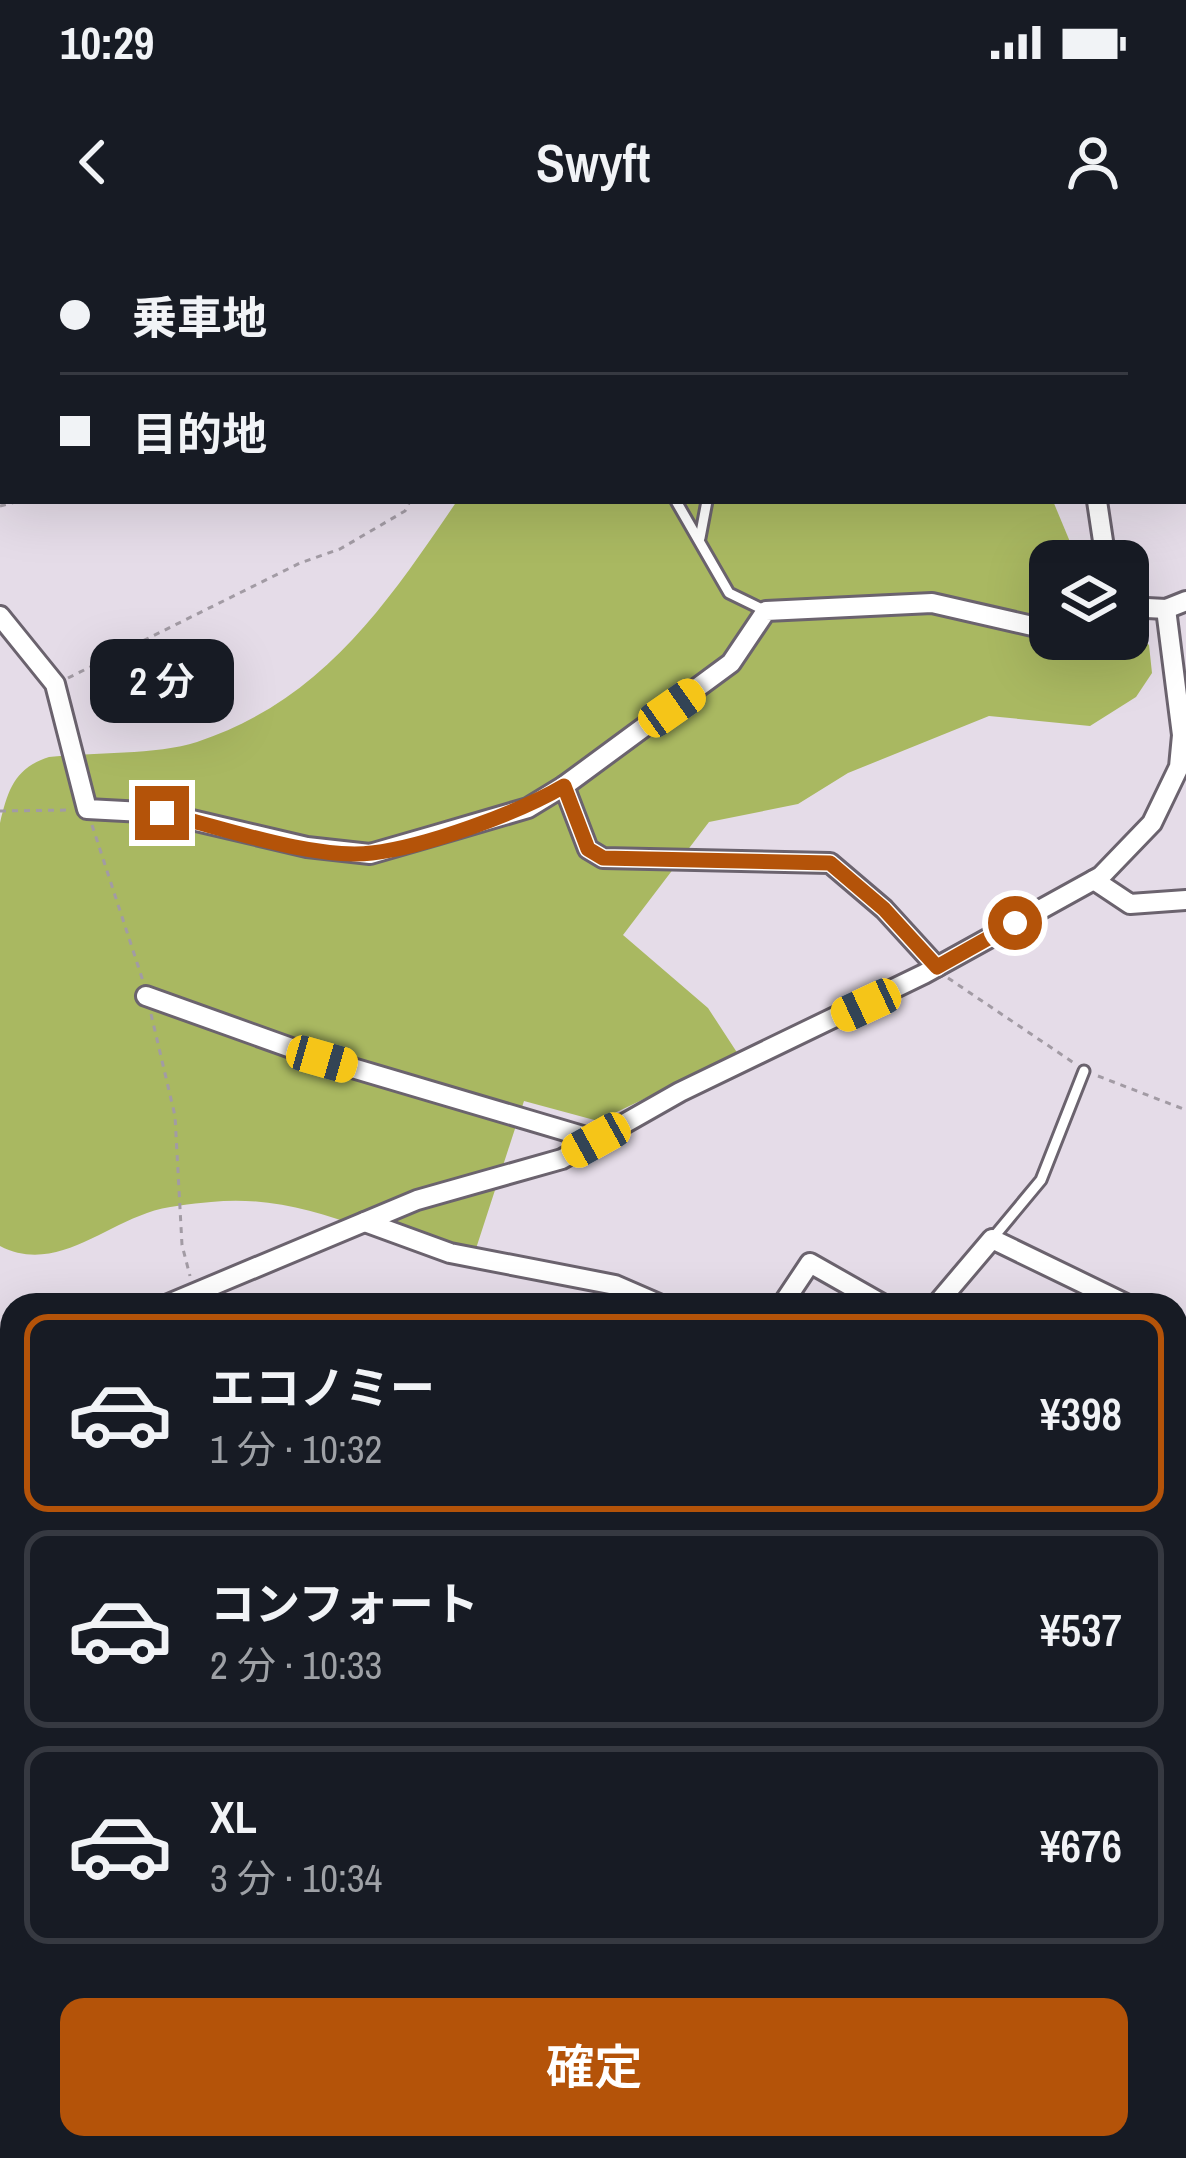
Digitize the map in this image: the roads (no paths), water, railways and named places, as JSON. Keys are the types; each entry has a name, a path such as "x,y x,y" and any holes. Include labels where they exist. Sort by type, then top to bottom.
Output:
{"street":[{"path":"1097,504 1103,540"},
{"path":"1149,609 1186,601"},
{"path":"0,616 55,684 87,809 162,813 307,847 370,854 528,808 564,786 731,663 766,611 932,603 1029,625"},
{"path":"194,1293 417,1201 524,1174 937,967 1094,880 1152,824 1179,767 1182,735 1166,609"},
{"path":"564,786 588,849 603,858 830,863 884,909 937,967"},
{"path":"1094,880 1130,904 1186,900"},
{"path":"146,996 322,1059 596,1140"},
{"path":"365,1222 450,1253 615,1285 634,1293"},
{"path":"946,1293 992,1239 1103,1293"},
{"path":"790,1293 810,1263 863,1293"}],"lane":[{"path":"678,504 728,592 766,611"},
{"path":"700,538 706,504"},
{"path":"992,1239 1041,1180 1084,1071"}]}
